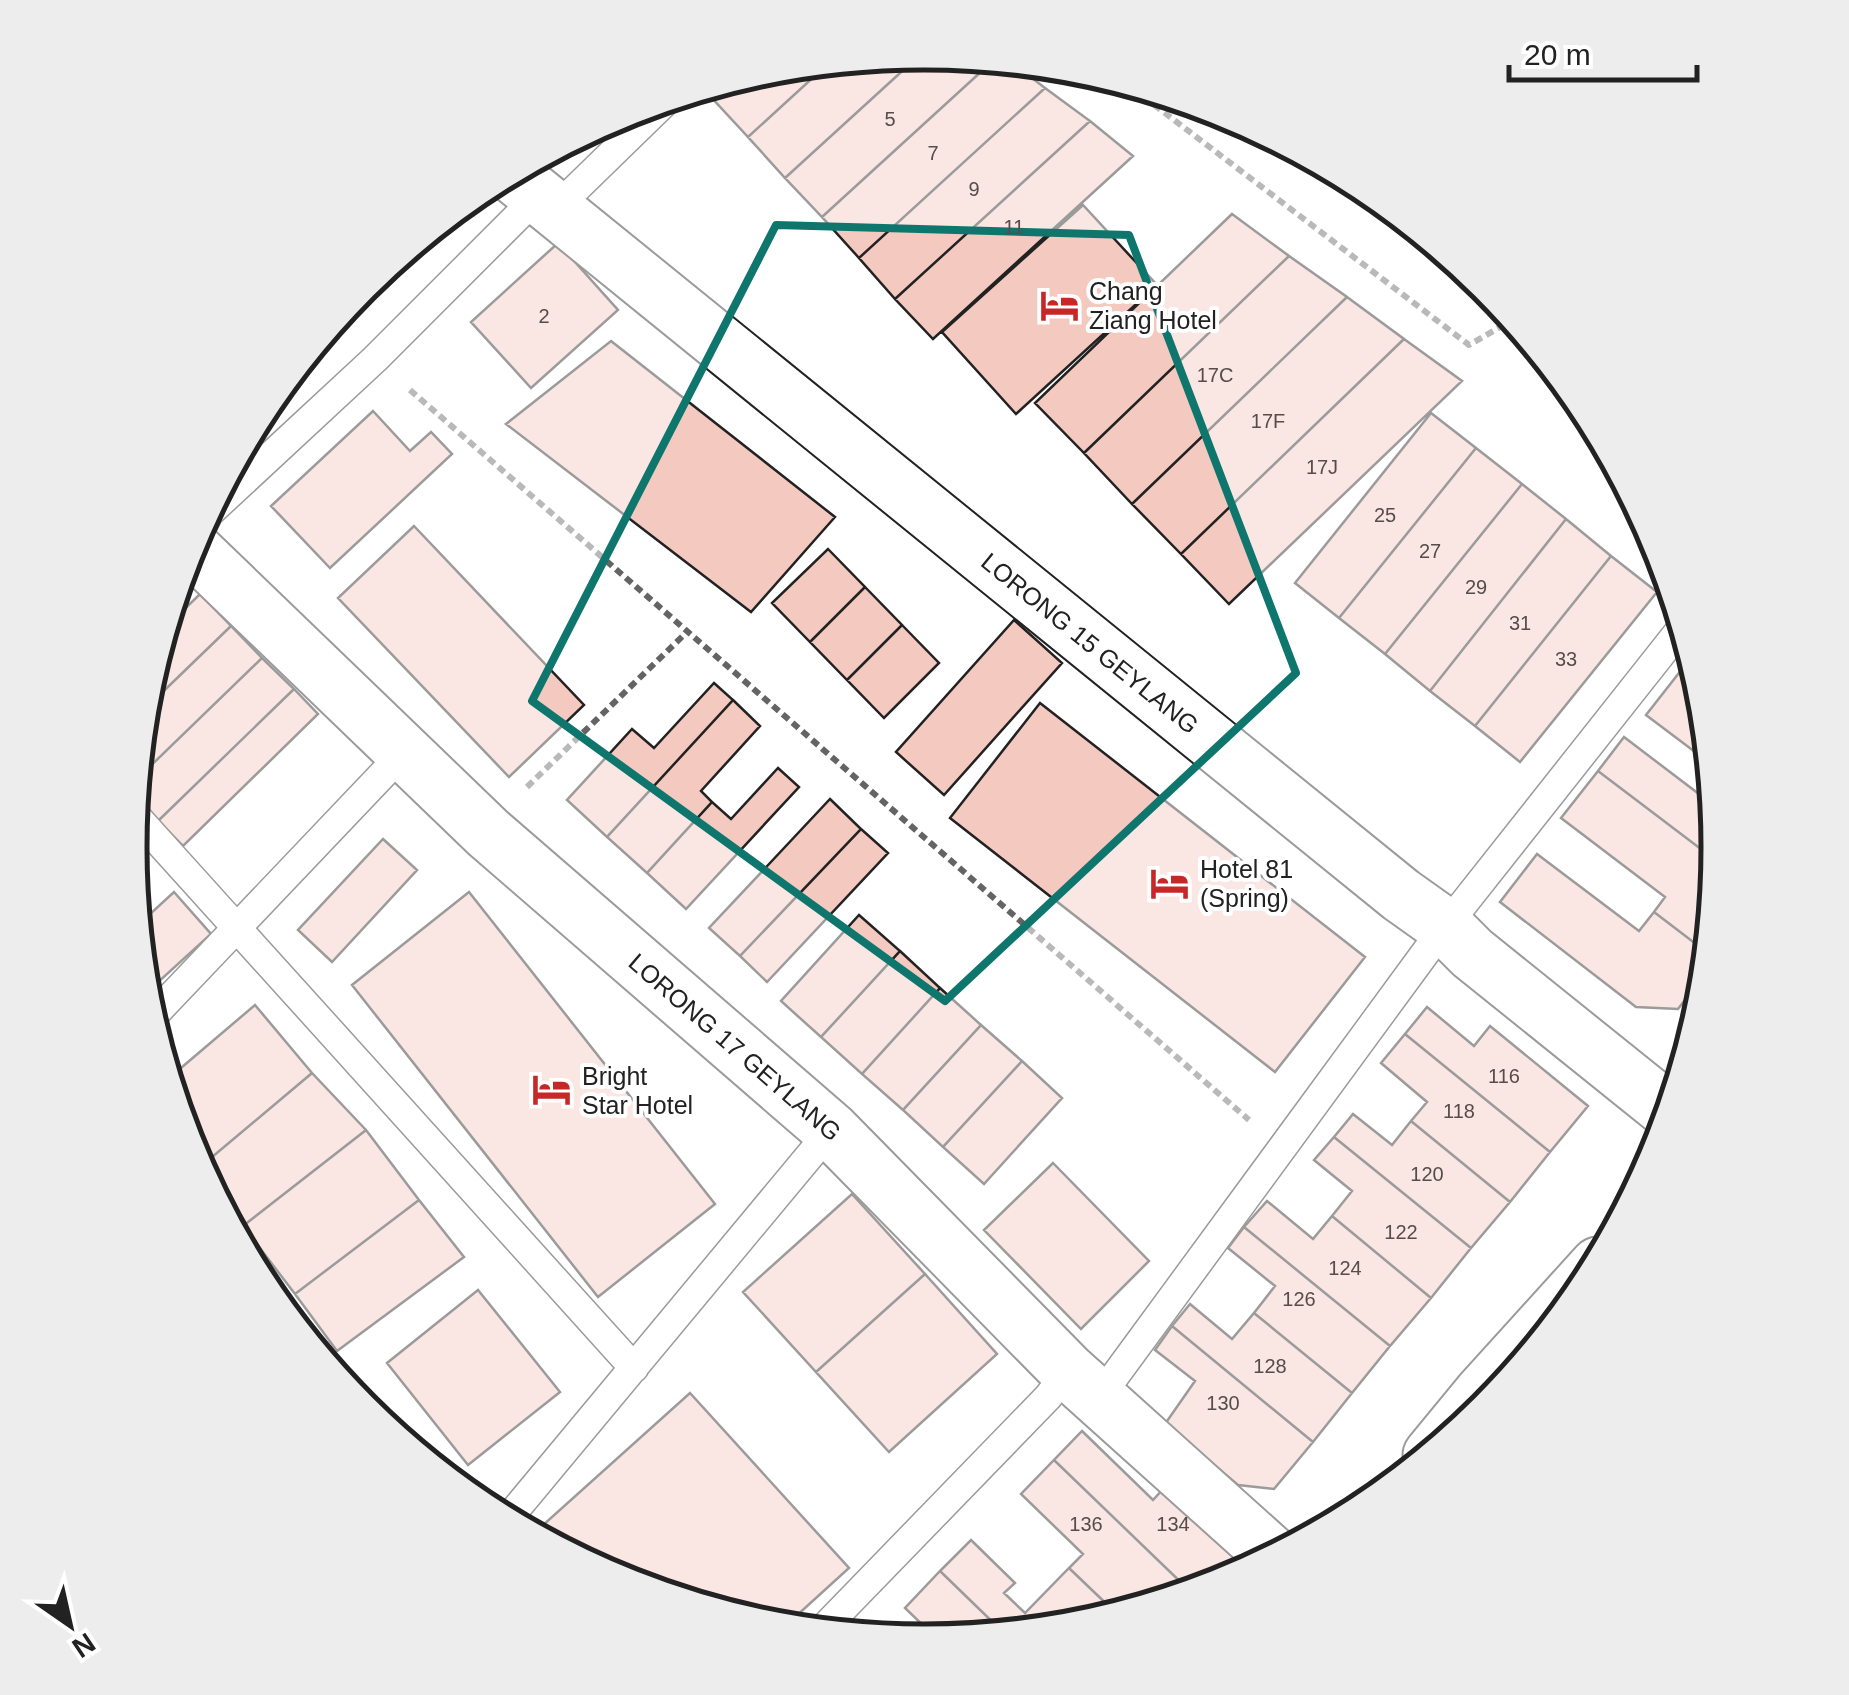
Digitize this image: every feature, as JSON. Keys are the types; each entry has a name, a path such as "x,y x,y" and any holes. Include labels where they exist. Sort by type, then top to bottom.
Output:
{"street":[{"name":"LORONG 15 GEYLANG","path":"534,192 1658,1104"},
{"name":"LORONG 17 GEYLANG","path":"202,560 488,832 831,1130 1083,1385 1264,1547"}],"lane":[{"path":"234,490 375,359 534,192 620,132"},
{"path":"833,1619 1048,1397 1083,1385 1280,1148 1446,928 1674,638"},
{"path":"163,1005 404,752"},
{"path":"148,829 634,1368"},
{"path":"516,1509 831,1130"}],"path":[{"path":"1154,105 1468,345 1501,327"},
{"path":"375,359 1280,1148"},
{"path":"488,832 508,806 688,631"}],"highlighted area":[{"path":"776,225 1129,235 1296,673 945,1001 532,701"}],"building":[{"path":"902,71 785,178 748,137 812,79"},
{"path":"902,71 980,73 822,217 785,178"},
{"path":"980,73 1032,78 1045,88 859,258 822,217"},
{"path":"812,79 748,137 713,99"},
{"path":"1045,88 1090,121 895,299 859,258"},
{"path":"1090,121 1133,156 933,339 895,299"},
{"path":"1083,205 1157,285 1016,414 942,332"},
{"path":"1232,214 1289,256 1084,453 1035,403"},
{"path":"558,243 618,310 531,388 471,322"},
{"path":"1289,256 1347,297 1132,504 1084,453"},
{"path":"1347,297 1404,339 1181,554 1132,504"},
{"path":"1404,339 1462,381 1229,604 1181,554"},
{"path":"611,341 835,517 751,612 506,424"},
{"path":"373,411 410,451 431,432 452,454 330,568 271,506"},
{"path":"1431,413 1476,448 1339,618 1295,583"},
{"path":"1476,448 1522,484 1385,654 1339,618"},
{"path":"1522,484 1566,519 1430,691 1385,654"},
{"path":"1566,519 1611,556 1475,726 1430,691"},
{"path":"414,526 584,705 509,777 338,598"},
{"path":"828,549 865,587 810,642 772,603"},
{"path":"1611,556 1657,592 1520,762 1475,726"},
{"path":"865,587 902,625 847,680 810,642"},
{"path":"200,594 231,626 163,692 173,646 185,609"},
{"path":"1014,620 1062,663 944,795 896,752"},
{"path":"902,625 939,663 884,718 847,680"},
{"path":"231,626 262,658 152,764 163,692"},
{"path":"262,658 294,689 158,821 148,811 152,764"},
{"path":"1681,670 1696,752 1646,715"},
{"path":"714,683 733,700 607,837 567,800 632,729 654,748"},
{"path":"294,689 318,714 183,846 158,821"},
{"path":"733,700 760,726 701,791 712,802 647,873 607,837"},
{"path":"1040,703 1365,957 1275,1072 950,818"},
{"path":"1624,737 1700,795 1702,850 1598,771"},
{"path":"778,768 799,787 686,909 647,873 712,802 731,819"},
{"path":"1598,771 1702,850 1696,944 1654,912 1665,897 1561,818"},
{"path":"830,799 861,829 740,956 709,928"},
{"path":"861,829 888,853 767,982 740,956"},
{"path":"383,839 417,870 332,962 298,930"},
{"path":"1537,854 1639,931 1654,912 1696,944 1687,997 1678,1009 1636,1007 1500,902"},
{"path":"174,892 211,934 159,981 154,949 151,914"},
{"path":"469,892 715,1204 598,1297 352,985"},
{"path":"859,915 900,951 821,1037 781,1001"},
{"path":"900,951 940,988 862,1074 821,1037"},
{"path":"940,988 981,1025 903,1110 862,1074"},
{"path":"255,1005 312,1073 212,1157 179,1069"},
{"path":"1427,1007 1474,1046 1490,1026 1588,1106 1550,1152 1405,1034"},
{"path":"981,1025 1022,1061 943,1147 903,1110"},
{"path":"1405,1034 1550,1152 1510,1202 1411,1121 1427,1102 1381,1063"},
{"path":"1022,1061 1062,1098 984,1184 943,1147"},
{"path":"312,1073 366,1130 245,1225 212,1157"},
{"path":"1353,1114 1392,1145 1411,1121 1510,1202 1471,1248 1334,1137"},
{"path":"366,1130 419,1200 295,1294 245,1225"},
{"path":"1334,1137 1471,1248 1431,1298 1332,1216 1352,1191 1314,1160"},
{"path":"1053,1163 1149,1261 1081,1329 984,1230"},
{"path":"852,1194 925,1274 816,1372 743,1292"},
{"path":"419,1200 464,1257 337,1351 295,1294"},
{"path":"1267,1201 1313,1239 1332,1216 1431,1298 1390,1346 1244,1227"},
{"path":"1244,1227 1390,1346 1352,1393 1254,1313 1275,1286 1228,1248"},
{"path":"925,1274 997,1354 889,1452 816,1372"},
{"path":"478,1290 560,1392 468,1465 387,1363"},
{"path":"1190,1304 1232,1339 1254,1313 1352,1393 1313,1442 1172,1326"},
{"path":"1172,1326 1313,1442 1274,1489 1238,1485 1165,1424 1195,1381 1155,1350"},
{"path":"690,1393 849,1568 798,1614 723,1599 675,1584 627,1566 543,1525"},
{"path":"1082,1431 1153,1500 1175,1476 1249,1548 1248,1554 1180,1582 1054,1460"},
{"path":"1054,1460 1180,1582 1106,1603 1069,1568 1083,1554 1021,1494"},
{"path":"971,1540 1015,1583 1004,1593 1025,1613 1069,1568 1106,1603 992,1621 940,1571"},
{"path":"940,1571 992,1621 922,1625 905,1608"}],"place":[{"name":"Chang Ziang Hotel","path":"1059,305"},
{"name":"Hotel 81 (Spring)","path":"1170,883"},
{"name":"Bright Star Hotel","path":"552,1090"}]}
